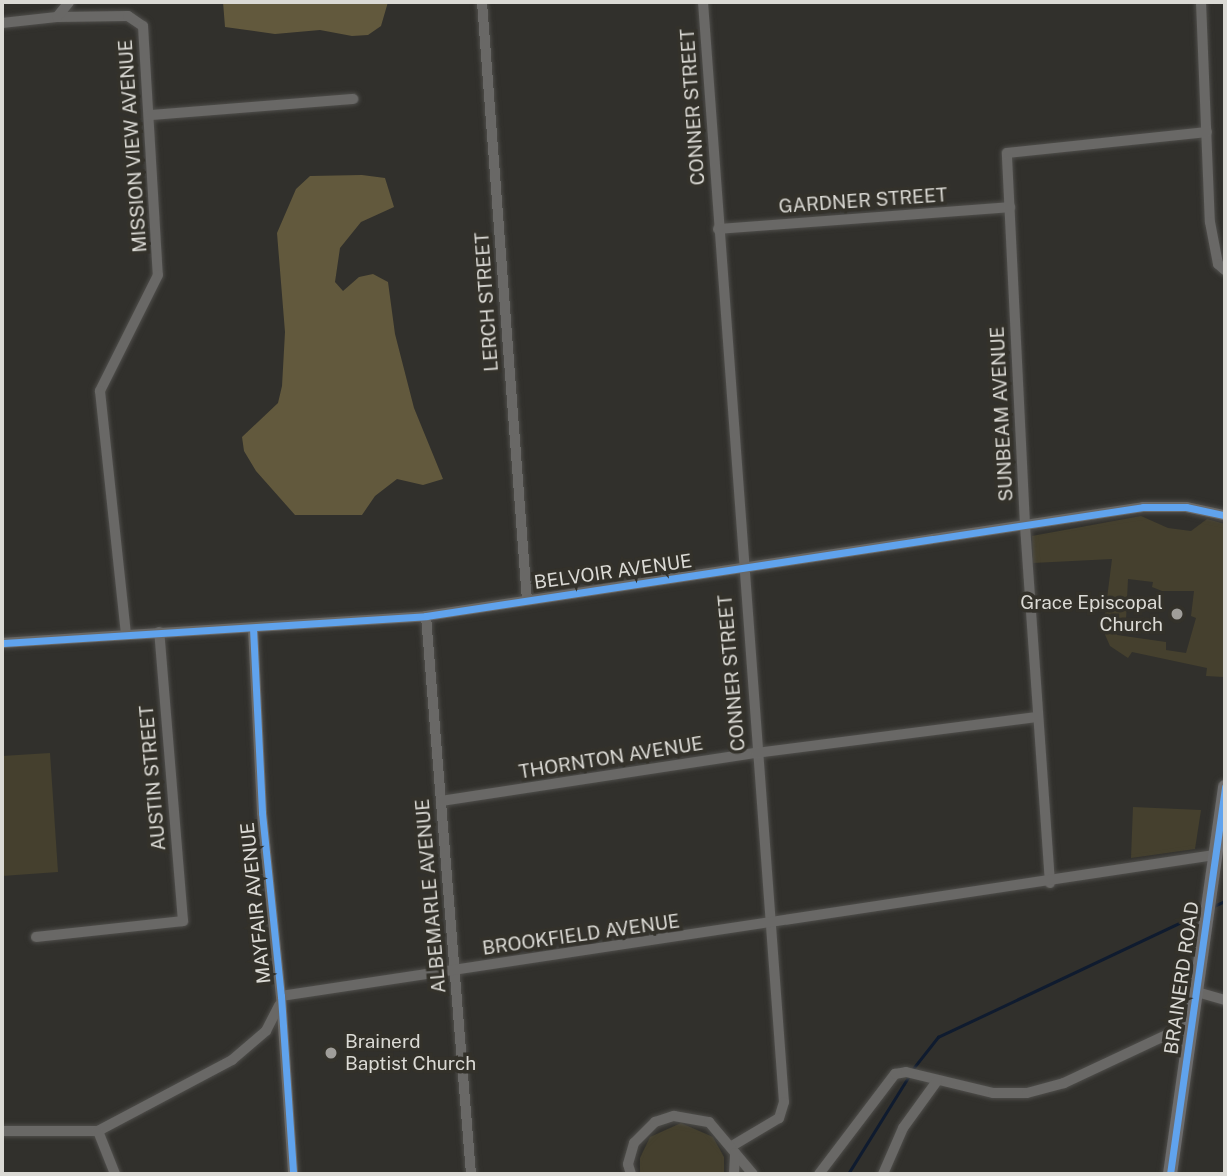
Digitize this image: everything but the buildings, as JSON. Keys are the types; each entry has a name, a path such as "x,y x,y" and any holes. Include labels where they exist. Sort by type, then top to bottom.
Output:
{"main road":[{"name":"BRAINERD ROAD","path":"1170,1174 1225,787"}],"street":[{"path":"2,23 57,18 69,2"},
{"name":"LERCH STREET","path":"482,2 527,600"},
{"name":"CONNER STREET","path":"703,2 782,1110 779,1118 733,1148"},
{"path":"1200,2 1210,222 1218,264 1225,270"},
{"name":"MISSION VIEW AVENUE","path":"57,18 138,20 143,26 158,275 100,391 126,633"},
{"path":"150,115 353,99"},
{"name":"SUNBEAM AVENUE","path":"1050,883 1025,525 1007,153 1207,132"},
{"name":"GARDNER STREET","path":"718,229 1010,207"},
{"name":"BELVOIR AVENUE","path":"2,643 426,616 1164,506 1225,515"},
{"name":"ALBEMARLE AVENUE","path":"426,616 471,1174"},
{"name":"MAYFAIR AVENUE","path":"253,628 262,813 281,996 293,1174"},
{"name":"AUSTIN STREET","path":"36,937 183,921 159,632"},
{"name":"THORNTON AVENUE","path":"441,802 756,753 1038,717"},
{"name":"BROOKFIELD AVENUE","path":"281,996 1050,883 1214,855"},
{"path":"1197,992 1225,1000"},
{"path":"2,1131 98,1131 232,1060 266,1031 281,996"},
{"path":"819,1174 895,1074 911,1074 993,1093 1027,1093 1065,1083 1192,1023"},
{"path":"883,1174 903,1128 937,1081"},
{"path":"631,1174 628,1164 634,1143 655,1122 674,1116 709,1122 753,1174"},
{"path":"98,1131 114,1174"},
{"path":"733,1148 734,1174"}],"shaded area":[{"path":"223,2 388,2 381,26 368,35 352,36 320,30 275,34 225,27"},
{"path":"362,175 385,178 394,207 361,222 340,248 335,282 343,291 359,277 373,274 388,282 395,334 414,408 443,479 423,485 397,479 375,496 362,515 295,515 256,471 244,451 242,437 278,403 282,386 285,332 277,233 296,189 310,176"},
{"path":"1141,516 1168,528 1191,531 1207,519 1225,524 1224,677 1206,676 1207,668 1132,652 1128,658 1110,646 1103,630 1112,559 1033,563 1032,536","holes":["1128,579 1153,582 1152,587 1162,591 1194,591 1191,616 1196,618 1186,653 1166,650 1166,642 1117,635 1119,619 1126,620"]},
{"path":"50,753 58,872 2,876 2,756"},
{"path":"1133,807 1201,810 1195,849 1131,858"},
{"path":"681,1123 713,1137 724,1157 724,1174 640,1174 640,1158 650,1137"}],"waterway":[{"path":"1212,907 1225,901"},
{"path":"912,1070 938,1037 1200,913"},
{"path":"848,1174 909,1076"}],"cycle path":[{"path":"2,643 426,616 1143,507 1186,507 1225,515"},
{"path":"253,628 262,813 281,996 293,1174"},
{"path":"1170,1174 1225,787"}],"place":[{"name":"Grace Episcopal Church","path":"1177,614"},
{"name":"Brainerd Baptist Church","path":"331,1053"}]}
